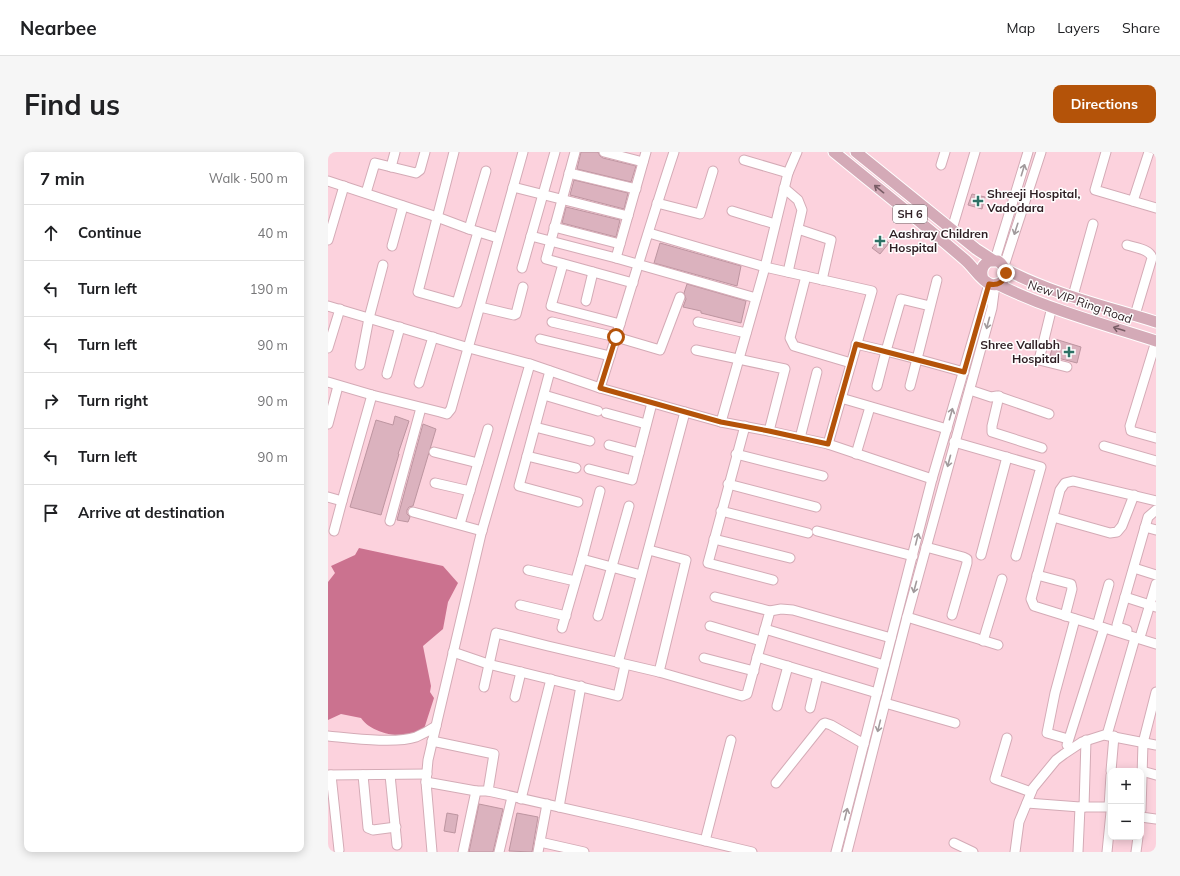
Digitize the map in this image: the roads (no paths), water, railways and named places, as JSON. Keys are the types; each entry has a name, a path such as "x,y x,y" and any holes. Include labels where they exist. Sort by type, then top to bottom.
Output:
{"main road":[{"name":"New VIP Ring Road","path":"834,152 966,260 991,283 1018,295 1156,342"},
{"name":"New VIP Ring Road","path":"856,152 976,249 1026,281 1156,322"},
{"path":"989,261 999,264 1006,273 1003,280 991,283 981,275 983,267 989,261"}],"street":[{"path":"391,167 395,152"},
{"path":"366,193 375,163 416,173 419,172 426,152"},
{"path":"454,152 418,292 458,303 486,171"},
{"path":"328,382 338,386 447,414 451,409 469,348 498,238 523,152"},
{"path":"522,268 555,152"},
{"path":"575,152 546,259 633,283"},
{"path":"604,152 643,162"},
{"path":"616,258 646,152"},
{"path":"600,388 674,152"},
{"path":"721,422 756,298 788,172 797,152"},
{"path":"941,165 945,152"},
{"path":"952,229 975,152"},
{"path":"999,264 1028,152"},
{"path":"999,264 1041,152"},
{"path":"1106,152 1095,190 1156,208"},
{"path":"1133,201 1148,152"},
{"path":"744,160 788,172"},
{"path":"657,203 700,214 713,171"},
{"path":"569,173 636,189"},
{"path":"328,181 498,238"},
{"path":"328,240 344,186"},
{"path":"513,187 628,216"},
{"path":"784,188 798,200 802,210 788,272"},
{"path":"392,246 403,206"},
{"path":"732,211 775,224"},
{"path":"1073,296 1094,224"},
{"path":"554,227 620,244"},
{"path":"798,229 831,240 822,280"},
{"path":"649,233 764,266 872,291 828,444"},
{"path":"531,236 639,264 756,298"},
{"path":"1127,245 1148,251 1152,254 1135,315"},
{"path":"563,264 550,306 620,324"},
{"path":"360,365 368,318 383,265"},
{"path":"586,301 593,272"},
{"path":"806,276 790,338 792,343 794,346 851,363"},
{"path":"910,386 937,280"},
{"path":"836,852 932,479 991,283"},
{"path":"846,852 907,617 992,308 991,283"},
{"path":"480,307 514,315 516,314 523,287"},
{"path":"552,322 616,337 660,350 680,297"},
{"path":"877,386 901,299 930,306"},
{"path":"328,306 469,348 530,364 600,388 652,403 721,422 828,444 932,479"},
{"path":"1052,307 1039,360 1067,367"},
{"path":"328,348 340,309"},
{"path":"698,322 746,333"},
{"path":"387,374 400,327"},
{"path":"419,383 433,337"},
{"path":"540,339 610,356"},
{"path":"1156,342 1130,426 1131,431 1156,438"},
{"path":"856,344 964,372"},
{"path":"696,350 785,370 769,431"},
{"path":"432,852 426,778 428,760 482,531 530,364"},
{"path":"550,371 519,486 578,502"},
{"path":"800,438 817,372"},
{"path":"328,424 338,386"},
{"path":"970,390 991,397 999,396 1049,414"},
{"path":"334,532 372,395"},
{"path":"544,395 646,424"},
{"path":"999,396 992,432 1042,448"},
{"path":"841,398 947,429"},
{"path":"589,468 632,480 652,403"},
{"path":"856,454 870,407"},
{"path":"390,521 421,408"},
{"path":"453,652 488,664 618,696 622,664 641,575 685,412"},
{"path":"745,426 736,454 708,563 774,580"},
{"path":"535,427 590,441"},
{"path":"460,524 488,429"},
{"path":"954,442 1042,467 1016,556"},
{"path":"609,445 639,453"},
{"path":"1104,446 1156,461"},
{"path":"434,452 478,463"},
{"path":"736,454 823,476"},
{"path":"527,456 576,468"},
{"path":"981,555 1007,457"},
{"path":"1156,501 1073,481 1065,483 1060,490 1032,596 1032,603 1034,606 1100,627 1138,636 1156,638"},
{"path":"435,483 470,491"},
{"path":"728,484 816,507"},
{"path":"562,628 600,491"},
{"path":"1053,517 1110,533 1117,532 1122,526 1134,496"},
{"path":"328,497 342,501"},
{"path":"598,616 630,506"},
{"path":"1156,510 1150,515 1145,527 1117,626 1156,644"},
{"path":"721,511 913,556"},
{"path":"413,512 482,531"},
{"path":"1145,527 1156,530"},
{"path":"714,539 790,558"},
{"path":"926,547 967,559 952,615"},
{"path":"648,550 686,560 659,672"},
{"path":"582,559 641,575"},
{"path":"1134,568 1156,575"},
{"path":"528,570 575,581"},
{"path":"1037,575 1071,584 1072,588 1065,616"},
{"path":"983,641 1002,579"},
{"path":"1064,754 1100,627 1109,584"},
{"path":"1111,768 1110,736 1138,636 1153,606 1156,584"},
{"path":"714,597 770,612 781,609 793,610 891,638"},
{"path":"1125,597 1153,606"},
{"path":"520,605 566,616"},
{"path":"484,687 496,633 659,672 742,696 747,694 770,612"},
{"path":"907,617 998,645"},
{"path":"1068,739 1047,733 1055,693 1075,619"},
{"path":"710,626 761,641"},
{"path":"765,629 884,665"},
{"path":"757,657 876,693"},
{"path":"704,658 754,670"},
{"path":"777,706 788,666"},
{"path":"515,697 521,672"},
{"path":"810,708 818,675"},
{"path":"521,799 551,679"},
{"path":"559,807 581,686"},
{"path":"1142,768 1143,743 1154,709 1156,692"},
{"path":"885,703 955,723"},
{"path":"776,783 823,724 826,723 832,725 864,744"},
{"path":"328,736 382,740 405,739 416,737 436,726"},
{"path":"1015,852 1019,822 1031,792 1056,760 1086,740 1110,736 1156,745"},
{"path":"1007,738 995,779 1031,792"},
{"path":"705,841 731,740"},
{"path":"1078,852 1086,740"},
{"path":"432,741 494,754 488,791"},
{"path":"1144,772 1156,775"},
{"path":"339,850 329,775 390,775 426,778 476,790 488,791 548,804 705,841 735,850 752,852"},
{"path":"363,775 368,828 373,830 396,827"},
{"path":"390,775 397,845"},
{"path":"463,852 476,790"},
{"path":"499,852 512,797"},
{"path":"538,852 548,804"},
{"path":"1027,804 1108,809"},
{"path":"1144,815 1156,819"},
{"path":"1107,852 1108,838"},
{"path":"1136,852 1138,840"},
{"path":"540,842 583,852"},
{"path":"954,843 973,852"}],"place":[{"name":"Shreeji Hospital, Vadodara","path":"978,201"},
{"name":"Aashray Children Hospital","path":"880,241"},
{"name":"Shree Vallabh Hospital","path":"1069,352"}]}
